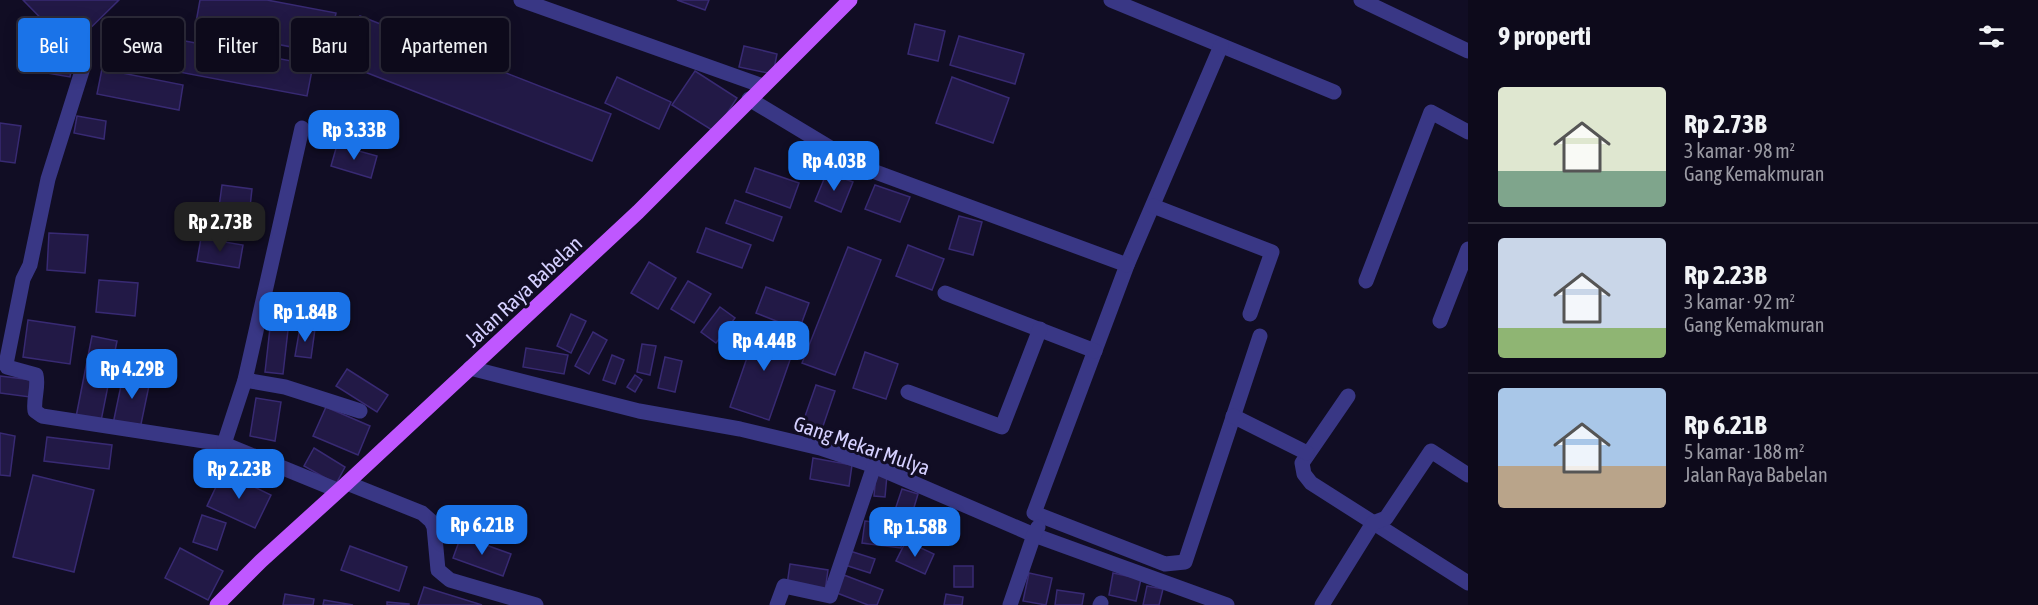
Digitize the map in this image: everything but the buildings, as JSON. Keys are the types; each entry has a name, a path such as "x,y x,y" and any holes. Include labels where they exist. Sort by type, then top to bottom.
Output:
{"main road":[{"name":"Jalan Raya Babelan","path":"217,605 261,561 638,212 850,0"}],"street":[{"path":"520,0 763,86"},
{"path":"1111,0 1334,92"},
{"path":"1361,0 1468,51"},
{"path":"1221,45 1127,265 1034,513 1165,564 1185,562 1260,336"},
{"path":"82,72 48,179 30,265 23,279 3,361 8,368 36,375 35,411 42,416 225,444 342,487 422,513 434,527 438,570 450,580 536,605"},
{"path":"749,99 862,167 1127,265"},
{"path":"1365,281 1431,112 1468,132"},
{"path":"225,444 245,380 302,128"},
{"path":"1153,206 1272,252 1250,314"},
{"path":"1440,321 1468,249"},
{"path":"945,293 1095,351"},
{"path":"908,392 1002,427 1040,329"},
{"name":"Gang Mekar Mulya","path":"470,368 639,411 740,429 820,448 874,466 1034,534 1227,605"},
{"path":"245,380 285,387 360,411"},
{"path":"1348,396 1307,453 1302,463 1304,474 1311,483 1468,583"},
{"path":"1233,416 1307,453"},
{"path":"1322,605 1373,523 1386,518 1431,451 1468,475"},
{"path":"777,605 783,586 830,596 874,466"},
{"path":"1010,605 1034,534 1044,517"}]}
